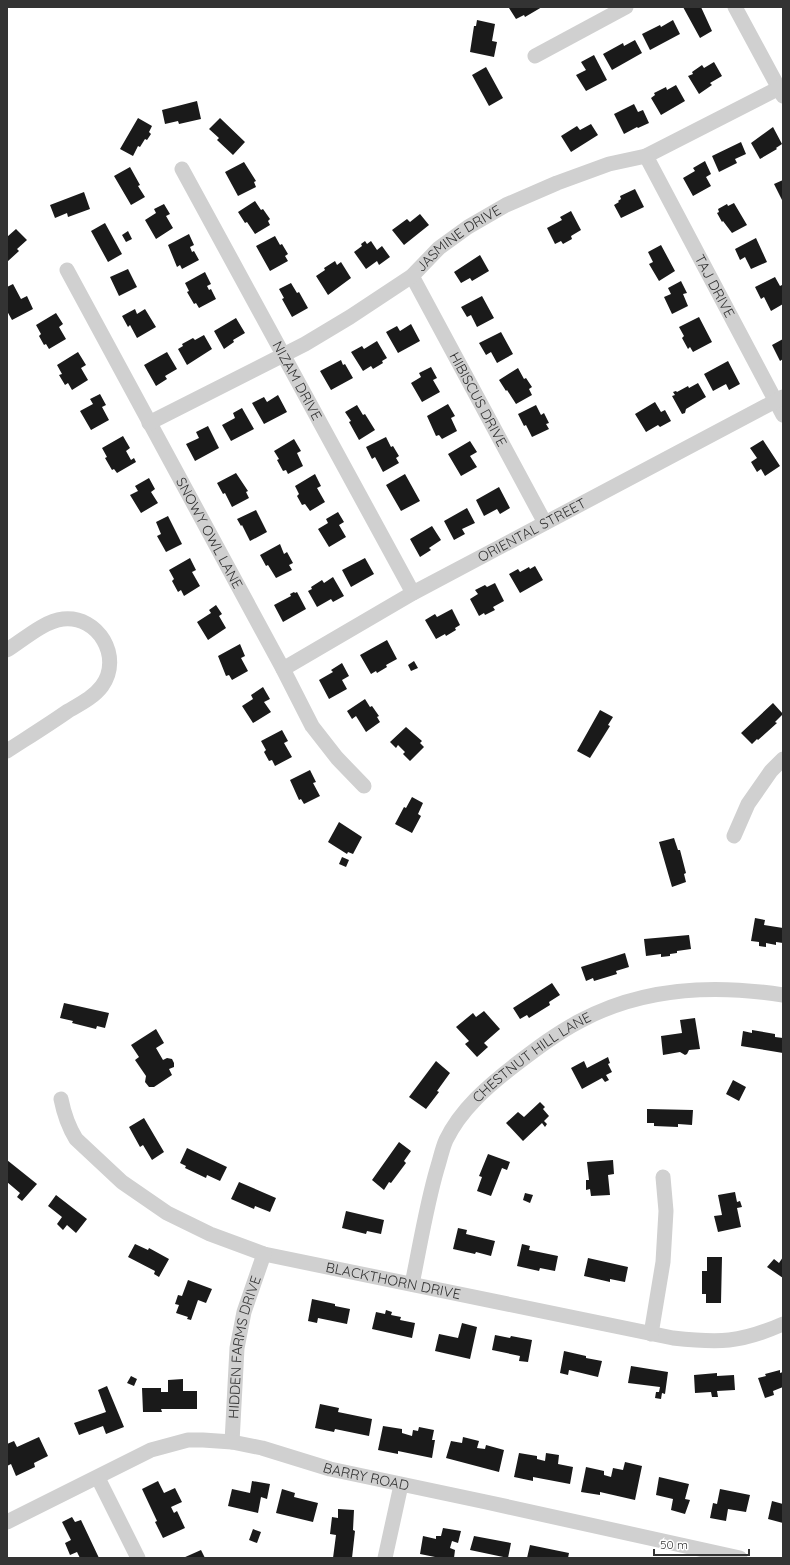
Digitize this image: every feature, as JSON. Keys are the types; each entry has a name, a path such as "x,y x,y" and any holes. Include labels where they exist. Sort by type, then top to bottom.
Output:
{"street":[{"path":"535,56 626,7"},
{"path":"735,7 781,90"},
{"name":"JASMINE DRIVE","path":"149,423 283,355 350,317 412,276 439,248 468,227 506,205 557,183 609,164 646,156 781,90"},
{"name":"TAJ DRIVE","path":"646,156 779,399 783,415"},
{"name":"NIZAM DRIVE","path":"182,169 412,593"},
{"name":"SNOWY OWL LANE","path":"67,270 283,668 312,726 337,758 364,786"},
{"name":"HIBISCUS DRIVE","path":"412,276 545,523"},
{"name":"ORIENTAL STREET","path":"283,668 412,593 779,399"},
{"path":"7,650 50,623 63,619 76,620 88,624 99,632 108,650 110,663 105,681 97,692 7,751"},
{"path":"734,836 748,804 772,771 783,759"},
{"name":"CHESTNUT HILL LANE","path":"412,1284 432,1187 446,1141 464,1112 491,1084 503,1074 546,1041 580,1021 614,1006 641,997 679,990 714,988 752,990 783,995"},
{"name":"BLACKTHORN DRIVE","path":"61,1099 70,1131 76,1139 122,1182 167,1213 210,1234 264,1254 673,1338 721,1342 746,1338 783,1324"},
{"path":"650,1334 663,1262 666,1211 663,1177"},
{"name":"HIDDEN FARMS DRIVE","path":"232,1442 237,1348 244,1312 264,1254"},
{"name":"BARRY ROAD","path":"7,1522 98,1478 139,1456 176,1443 203,1440 232,1442 262,1448 330,1469 493,1503 740,1558"},
{"path":"98,1478 138,1558"},
{"path":"385,1558 401,1485"}],"building":[{"path":"542,7 525,17 524,15 516,19 509,8"},
{"path":"683,7 701,7 712,31 700,38"},
{"path":"477,20 495,24 492,41 497,42 494,57 470,52 474,26 476,26"},
{"path":"673,20 680,34 650,50 642,34 660,25 661,27"},
{"path":"635,40 642,53 612,70 603,54 623,43 624,46"},
{"path":"594,55 607,80 586,91 576,75 586,70 581,62"},
{"path":"714,62 722,76 710,83 712,85 699,94 688,76 693,74 692,72 702,65 704,68"},
{"path":"486,67 503,98 489,106 472,75"},
{"path":"676,85 685,101 661,115 651,98 655,95 654,93 666,87 667,90"},
{"path":"197,101 201,119 179,124 178,121 165,124 162,110"},
{"path":"634,104 638,112 643,110 649,123 624,134 614,114"},
{"path":"138,118 152,126 149,132 151,134 147,140 145,139 140,147 138,146 133,156 120,149"},
{"path":"220,118 245,142 233,155 217,140 219,138 209,129"},
{"path":"591,124 598,135 571,152 561,136 577,126 580,130"},
{"path":"773,127 782,144 776,148 777,149 760,159 751,143"},
{"path":"741,142 746,154 735,159 737,163 719,172 712,156"},
{"path":"705,161 711,174 706,177 711,186 693,196 683,178 695,171 693,168"},
{"path":"244,162 256,181 254,182 256,187 238,196 225,172"},
{"path":"130,167 140,185 138,186 145,197 131,205 114,176"},
{"path":"783,180 783,202 774,184"},
{"path":"635,189 644,207 621,218 614,205 621,199 620,196"},
{"path":"84,192 90,209 68,217 67,213 55,218 50,205"},
{"path":"255,201 270,219 268,221 270,225 255,234 238,212"},
{"path":"734,203 747,225 732,233 723,221 722,222 717,213 719,212 718,209 727,204 728,206"},
{"path":"164,204 170,214 166,216 173,228 156,239 145,220 156,213 154,209"},
{"path":"571,211 581,230 571,236 572,239 563,244 561,241 555,244 547,228 562,220 560,217"},
{"path":"420,214 429,225 404,245 392,230 407,219 410,222"},
{"path":"105,223 122,254 108,262 91,231"},
{"path":"16,229 27,240 17,249 19,251 7,262 7,237"},
{"path":"128,231 132,239 126,242 122,235"},
{"path":"189,234 194,245 190,247 192,252 194,251 199,260 182,269 180,265 177,267 168,245"},
{"path":"275,236 280,245 282,244 288,254 285,256 288,261 270,271 256,246"},
{"path":"756,238 767,262 751,269 745,257 740,260 735,249"},
{"path":"365,241 367,244 371,241 377,250 382,246 390,257 379,265 377,261 366,269 354,252 362,246 361,244"},
{"path":"661,245 675,271 659,281 649,264 653,262 648,252"},
{"path":"480,255 489,271 472,281 470,278 461,283 454,272"},
{"path":"335,261 337,265 341,262 351,278 328,295 316,276 325,270 324,268"},
{"path":"128,269 137,287 119,296 110,277"},
{"path":"205,272 211,284 207,286 209,290 211,289 216,299 199,308 196,303 194,304 187,292 189,291 185,283"},
{"path":"775,277 780,286 782,285 783,288 783,304 771,311 764,297 761,299 755,287"},
{"path":"681,281 687,293 683,294 688,306 672,314 664,297 671,294 668,288"},
{"path":"291,283 297,293 299,292 308,308 292,317 282,299 284,298 279,289"},
{"path":"13,284 21,299 27,296 33,309 12,320 7,311 7,287"},
{"path":"482,296 494,318 477,327 471,315 467,317 461,307"},
{"path":"135,309 137,314 145,309 156,327 137,338 130,325 128,327 122,316"},
{"path":"56,313 63,324 59,327 66,339 49,349 46,344 44,345 39,336 41,334 36,325"},
{"path":"699,317 712,342 693,352 690,347 688,349 682,338 684,336 679,327"},
{"path":"236,318 245,333 233,340 234,342 224,349 214,331"},
{"path":"411,324 420,341 398,353 386,332 397,326 400,331"},
{"path":"501,332 513,354 497,363 491,352 486,355 479,343"},
{"path":"204,335 212,349 187,365 178,349 183,346 182,344 193,338 195,340"},
{"path":"783,339 783,359 780,361 772,345"},
{"path":"377,341 387,358 382,361 383,363 373,369 371,366 363,371 351,352 362,346 364,349"},
{"path":"78,352 86,365 81,368 88,380 72,390 68,383 65,385 59,375 62,374 57,365"},
{"path":"167,352 177,369 165,376 167,379 156,386 144,365"},
{"path":"341,360 353,378 331,390 320,371"},
{"path":"728,361 740,384 729,390 726,384 713,391 704,374"},
{"path":"431,367 437,378 433,380 440,392 422,402 411,383 421,377 419,373"},
{"path":"518,368 524,379 526,378 532,387 529,389 532,395 516,404 499,380"},
{"path":"698,383 706,397 686,409 685,413 682,414 672,396 675,395 673,392 677,392 688,386 689,388"},
{"path":"100,394 106,405 102,407 109,420 91,430 80,411 93,404 90,399"},
{"path":"278,395 287,412 264,424 252,403 264,397 267,402"},
{"path":"655,402 661,412 665,410 671,421 660,427 658,425 646,432 635,414"},
{"path":"448,404 455,416 451,418 457,431 442,439 439,435 436,436 427,416"},
{"path":"357,405 363,415 365,414 375,430 359,440 349,422 351,421 345,412"},
{"path":"536,405 541,415 544,413 549,423 546,424 549,429 532,437 518,414"},
{"path":"242,408 254,429 231,441 222,425 235,418 233,413"},
{"path":"208,426 219,448 195,461 186,444 199,438 196,432"},
{"path":"123,436 130,448 126,451 131,460 134,458 136,462 117,473 114,469 112,470 105,458 107,457 102,448"},
{"path":"386,437 391,447 393,446 399,456 396,458 399,463 383,472 375,457 372,459 366,447"},
{"path":"294,439 301,451 297,453 303,466 288,474 286,470 283,471 277,460 279,459 274,451"},
{"path":"763,440 780,466 765,476 761,469 757,472 751,462 757,458 750,448"},
{"path":"470,441 477,452 470,456 477,467 461,476 448,454"},
{"path":"236,473 248,491 246,492 249,498 232,507 225,493 223,494 217,483"},
{"path":"315,474 321,486 317,488 325,502 310,511 305,504 302,505 297,496 299,494 295,486"},
{"path":"405,474 420,501 401,511 386,485"},
{"path":"149,478 155,489 151,492 158,503 141,513 130,495 138,491 135,486"},
{"path":"499,487 510,508 500,514 497,509 484,516 476,500"},
{"path":"467,508 475,523 462,529 465,534 454,540 444,521"},
{"path":"256,510 267,532 250,541 242,525 241,526 237,519"},
{"path":"338,512 344,522 339,525 346,537 329,547 318,529 328,523 326,519"},
{"path":"168,516 182,544 166,552 157,536 161,534 156,522"},
{"path":"432,526 441,540 429,548 431,550 420,557 410,539"},
{"path":"280,544 284,554 287,552 293,563 289,565 292,570 276,578 268,565 266,566 260,555"},
{"path":"190,558 196,570 192,572 200,586 184,596 181,590 178,592 172,581 174,579 169,570"},
{"path":"365,558 374,574 351,587 342,570"},
{"path":"535,566 543,580 520,593 509,574 518,569 520,572 529,567 530,569"},
{"path":"333,577 344,596 333,602 331,599 317,607 308,591 312,589 311,587 322,580 324,583"},
{"path":"495,583 504,601 493,607 495,610 479,616 470,599 478,594 475,590 485,585 487,587"},
{"path":"297,592 306,609 283,622 274,605 291,596 290,594"},
{"path":"216,605 222,614 219,616 226,628 208,640 197,622 211,613 209,610"},
{"path":"452,609 460,625 455,628 456,630 446,636 445,634 436,639 425,620 435,614 437,617"},
{"path":"387,640 397,659 386,665 387,667 377,673 376,671 371,674 360,655"},
{"path":"240,644 245,656 241,658 248,671 232,680 229,675 226,676 218,656"},
{"path":"414,661 418,668 411,671 408,665"},
{"path":"342,663 349,676 342,680 347,689 329,699 319,680 333,672 331,670"},
{"path":"263,687 270,699 264,702 271,712 253,723 242,706 253,699 251,695"},
{"path":"365,699 370,707 372,706 379,716 377,717 380,722 366,732 356,716 352,719 347,711"},
{"path":"773,703 783,714 775,722 777,723 752,744 741,733"},
{"path":"600,710 613,717 608,725 610,726 590,758 577,751"},
{"path":"406,727 422,741 420,743 424,747 410,761 403,754 405,752 398,745 396,748 390,742"},
{"path":"282,730 288,741 284,743 292,757 275,766 272,760 269,761 264,752 266,750 261,741"},
{"path":"310,770 316,782 313,783 320,796 304,804 301,799 299,800 290,780"},
{"path":"412,797 423,803 418,814 421,816 412,833 395,824 404,807 406,808"},
{"path":"339,822 362,837 353,854 348,852 347,854 328,842"},
{"path":"674,838 678,850 680,850 686,873 684,874 686,882 672,887 659,842"},
{"path":"342,857 349,860 346,867 339,864"},
{"path":"755,918 765,920 764,925 783,928 783,943 776,942 776,945 766,943 766,947 759,946 759,942 751,941"},
{"path":"689,935 691,949 677,951 677,953 670,954 670,956 661,957 661,954 646,956 644,939"},
{"path":"625,953 629,967 616,971 617,974 594,981 593,978 586,981 581,967"},
{"path":"552,983 560,995 549,1002 550,1005 529,1018 527,1015 520,1019 513,1008"},
{"path":"64,1003 109,1013 105,1028 97,1026 96,1029 72,1023 73,1021 60,1018"},
{"path":"484,1011 500,1029 484,1043 488,1047 477,1057 465,1044 469,1041 456,1027 473,1013 476,1017"},
{"path":"695,1018 700,1049 689,1050 685,1055 680,1052 663,1055 661,1036 682,1033 680,1020"},
{"path":"156,1029 164,1043 156,1048 163,1060 167,1058 172,1059 174,1067 169,1069 172,1075 154,1087 149,1087 145,1082 146,1076 135,1060 139,1057 131,1045"},
{"path":"752,1030 775,1034 775,1037 783,1038 783,1053 741,1046 743,1031 752,1033"},
{"path":"608,1057 610,1063 608,1064 612,1072 606,1075 609,1080 605,1082 602,1078 582,1089 571,1068 584,1061 587,1068"},
{"path":"436,1061 450,1073 437,1091 439,1092 426,1109 409,1097"},
{"path":"733,1080 746,1087 739,1101 726,1094"},
{"path":"540,1102 545,1107 543,1109 549,1116 544,1121 547,1124 545,1127 542,1123 523,1141 506,1123 518,1112 524,1117"},
{"path":"647,1109 693,1110 692,1125 678,1124 678,1127 654,1126 654,1123 647,1123"},
{"path":"144,1118 164,1152 152,1160 143,1145 140,1147 129,1127"},
{"path":"399,1142 411,1151 404,1161 406,1163 384,1190 372,1180"},
{"path":"187,1148 227,1167 220,1181 207,1175 206,1178 185,1168 186,1166 180,1163"},
{"path":"488,1154 510,1162 507,1170 502,1168 491,1196 477,1191 482,1177 479,1176"},
{"path":"7,1160 37,1184 22,1201 17,1197 20,1193 7,1182"},
{"path":"613,1160 614,1174 608,1175 610,1195 591,1196 590,1189 586,1190 586,1180 589,1180 587,1162"},
{"path":"239,1182 276,1198 270,1212 255,1206 254,1209 231,1199"},
{"path":"735,1192 737,1202 740,1201 742,1207 737,1208 741,1227 718,1232 714,1216 722,1215 718,1195"},
{"path":"525,1193 533,1195 530,1203 523,1200"},
{"path":"56,1195 87,1219 76,1233 67,1225 63,1230 57,1224 62,1217 48,1206"},
{"path":"346,1211 384,1220 381,1234 367,1231 366,1234 342,1228"},
{"path":"458,1228 467,1230 466,1234 495,1241 491,1256 476,1252 475,1254 453,1249"},
{"path":"135,1244 148,1250 149,1248 169,1259 159,1277 154,1274 155,1271 128,1257"},
{"path":"522,1244 530,1246 529,1250 558,1256 555,1271 540,1268 539,1271 517,1266"},
{"path":"707,1257 722,1257 721,1303 706,1303 706,1294 702,1294 702,1271 707,1271"},
{"path":"783,1257 783,1278 767,1267 774,1259 779,1263"},
{"path":"588,1258 628,1267 625,1282 610,1279 610,1282 584,1276"},
{"path":"188,1280 212,1289 206,1303 198,1300 191,1320 187,1319 188,1317 176,1313 179,1305 175,1304 178,1295 182,1296"},
{"path":"312,1299 350,1309 347,1324 318,1318 317,1323 308,1321"},
{"path":"386,1310 392,1312 391,1315 401,1317 400,1320 415,1323 412,1338 372,1329 376,1312 385,1314"},
{"path":"462,1323 477,1327 470,1359 435,1351 439,1334 458,1338"},
{"path":"495,1335 532,1340 528,1362 519,1361 520,1356 492,1350"},
{"path":"564,1351 602,1361 598,1377 569,1370 568,1375 560,1373"},
{"path":"631,1366 668,1372 665,1394 662,1393 661,1399 655,1398 656,1392 659,1392 660,1387 628,1383"},
{"path":"780,1370 780,1373 783,1372 783,1387 773,1391 774,1395 765,1398 758,1378 766,1376 765,1374"},
{"path":"717,1373 717,1376 734,1375 735,1390 717,1391 718,1397 712,1397 711,1392 695,1393 694,1375"},
{"path":"131,1376 137,1379 134,1386 127,1383"},
{"path":"183,1379 183,1391 197,1391 197,1409 161,1409 162,1412 143,1412 142,1388 161,1388 161,1392 168,1392 168,1380"},
{"path":"107,1386 124,1427 106,1434 103,1426 79,1435 74,1423 106,1412 98,1390"},
{"path":"320,1404 339,1408 338,1412 372,1419 369,1436 335,1429 334,1432 315,1428"},
{"path":"383,1426 402,1429 402,1433 412,1436 413,1430 418,1431 419,1427 434,1430 432,1440 435,1440 432,1458 398,1451 398,1454 378,1450"},
{"path":"39,1437 48,1456 34,1463 35,1467 16,1476 11,1464 7,1466 7,1444 14,1441 17,1447"},
{"path":"463,1437 479,1441 477,1448 485,1449 486,1445 504,1450 499,1472 446,1458 451,1441 462,1443"},
{"path":"519,1453 537,1456 537,1459 545,1461 546,1453 559,1455 558,1464 573,1467 570,1484 533,1477 533,1481 514,1477"},
{"path":"625,1462 642,1466 635,1500 600,1492 600,1495 581,1492 586,1467 604,1471 604,1475 611,1477 613,1468 623,1470"},
{"path":"659,1477 689,1484 685,1499 690,1500 685,1514 671,1510 673,1499 656,1495"},
{"path":"158,1481 164,1493 175,1488 182,1502 171,1507 174,1513 177,1511 185,1528 163,1538 142,1489"},
{"path":"252,1481 270,1484 267,1499 261,1497 258,1513 228,1506 232,1489 250,1493"},
{"path":"282,1489 295,1493 294,1497 318,1503 313,1522 276,1513"},
{"path":"720,1489 750,1495 746,1512 728,1509 726,1521 710,1518 713,1503 717,1504"},
{"path":"772,1501 783,1504 783,1523 768,1519"},
{"path":"338,1509 354,1510 353,1530 355,1531 352,1558 333,1558 336,1535 330,1534 332,1517 338,1518"},
{"path":"72,1517 75,1522 81,1520 99,1558 80,1558 77,1552 70,1555 65,1543 71,1540 62,1522"},
{"path":"443,1528 461,1531 458,1543 452,1541 450,1548 455,1550 454,1558 440,1558 420,1554 423,1536 436,1539 436,1536 441,1536"},
{"path":"253,1529 261,1532 257,1543 249,1540"},
{"path":"474,1536 511,1543 508,1558 470,1550"},
{"path":"530,1545 569,1553 568,1558 527,1558"},
{"path":"201,1550 205,1558 183,1558"}]}
